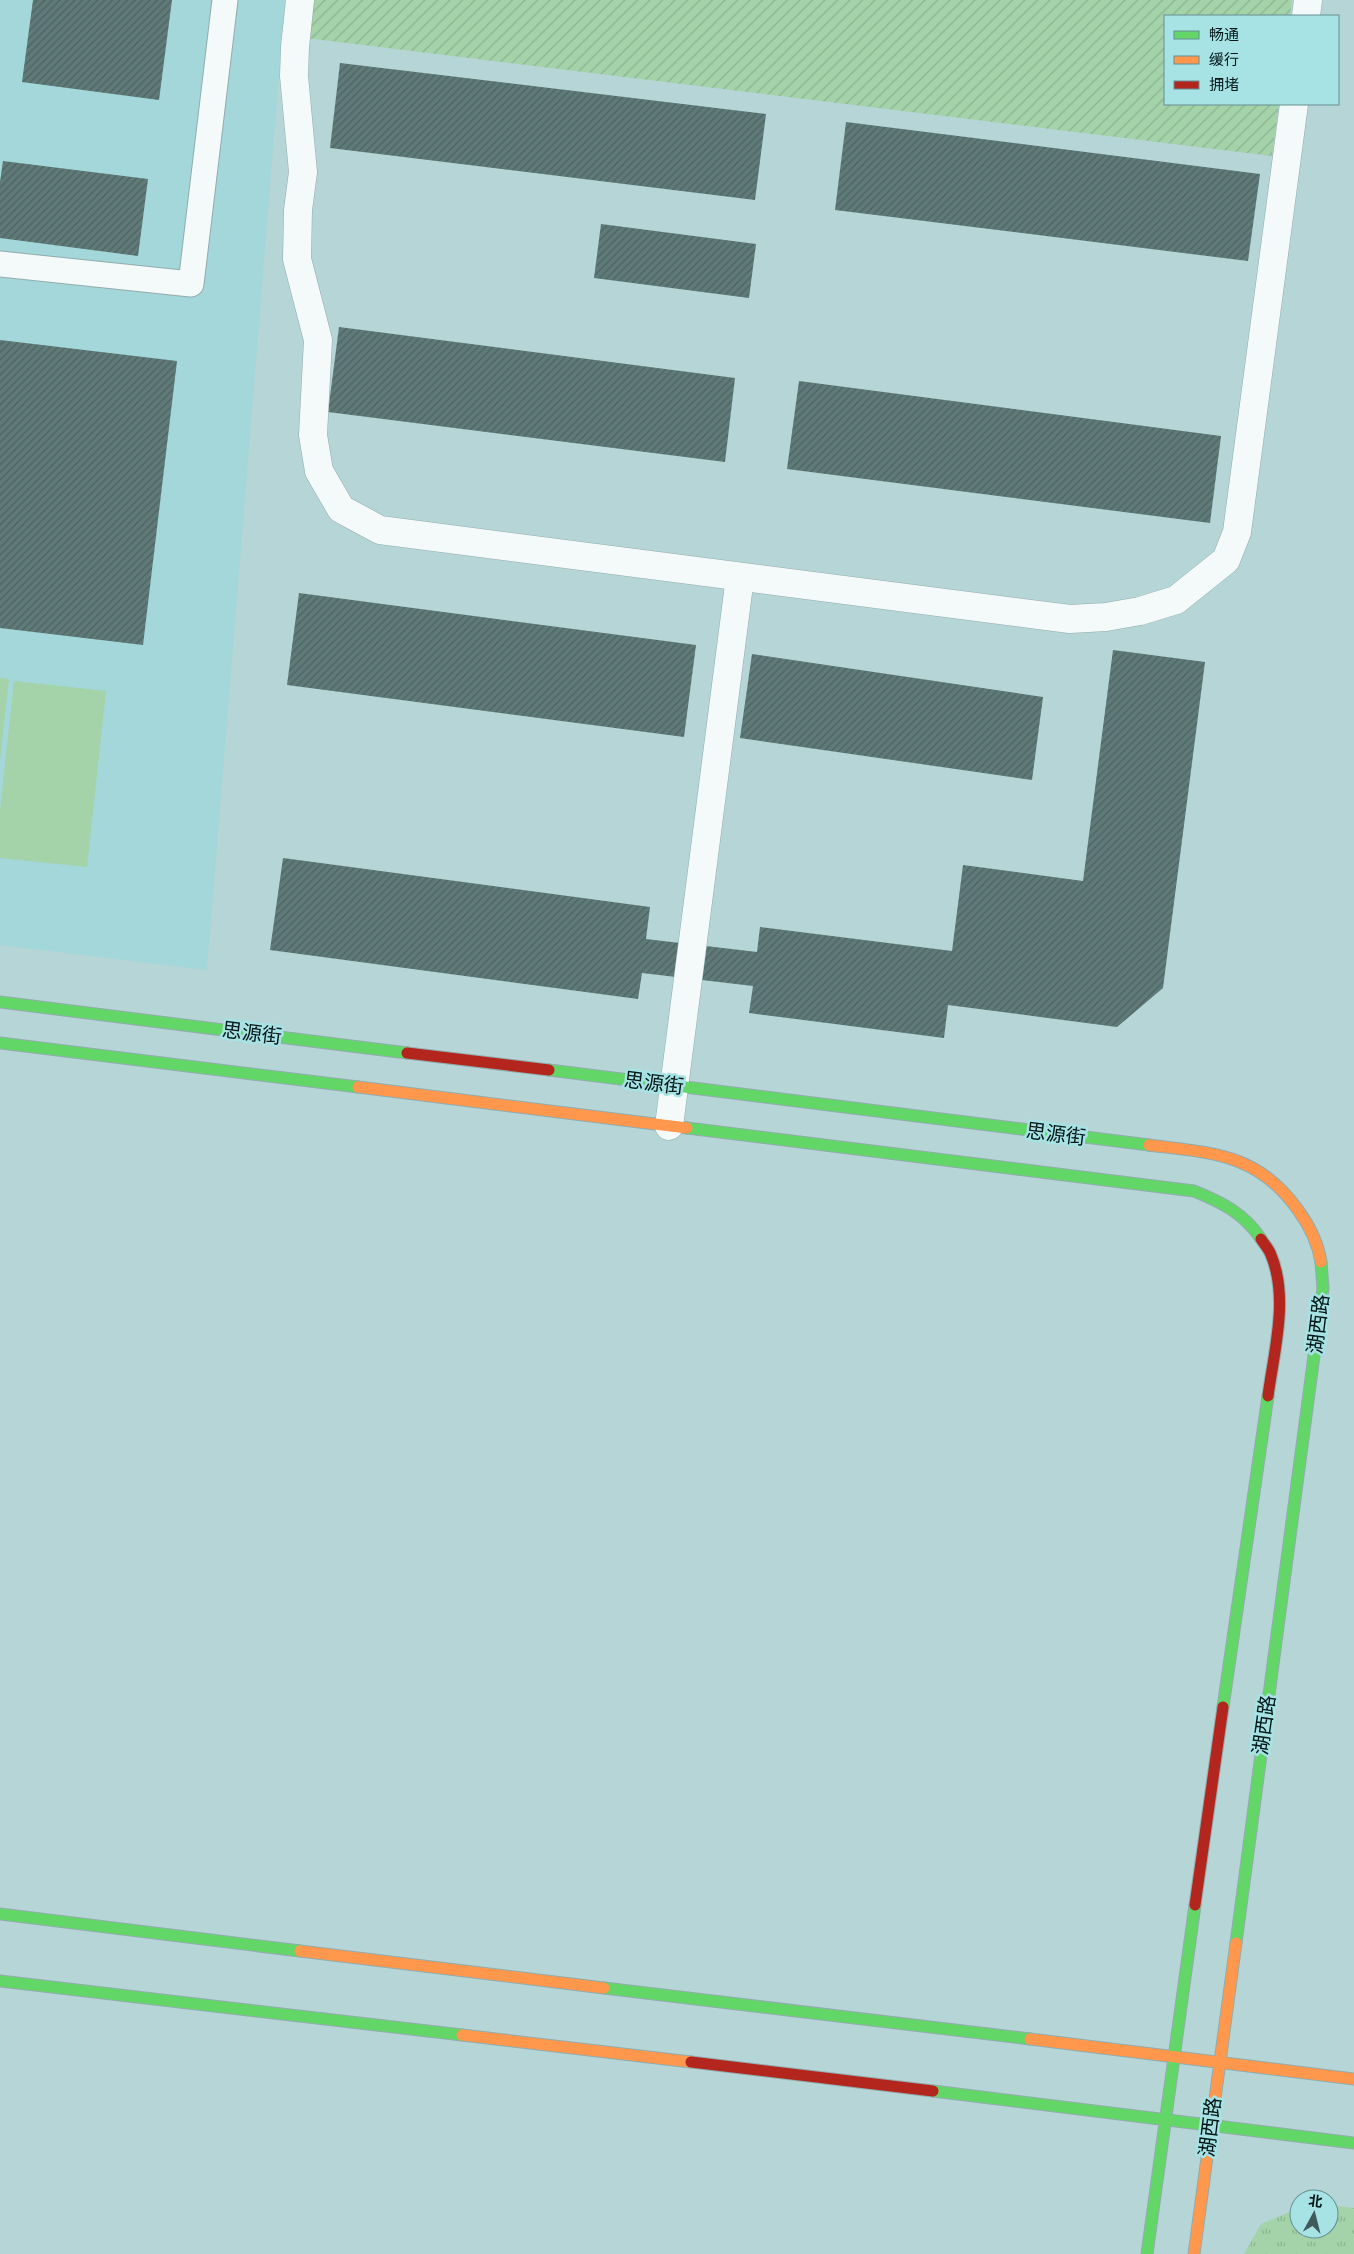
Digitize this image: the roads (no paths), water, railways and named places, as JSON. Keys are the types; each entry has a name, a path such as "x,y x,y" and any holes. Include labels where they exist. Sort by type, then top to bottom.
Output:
{"street":[{"path":"300,0 294,76 303,172 298,210 297,259 318,340 313,435 319,471 341,509 380,530 1070,619 1106,617 1140,611 1176,600 1226,560 1236,532 1294,105"},
{"path":"1306,15 1308,0"},
{"path":"669,1126 740,577"},
{"name":"思源街","path":"0,1002 1214,1154 1247,1164 1277,1185 1292,1203"},
{"name":"思源街","path":"0,1043 1194,1191 1227,1205 1255,1230"},
{"name":"湖西路","path":"1194,2254 1323,1288 1320,1257 1311,1232 1292,1203"},
{"name":"湖西路","path":"1148,2254 1164,2118 1279,1319 1279,1289 1271,1255 1255,1230"},
{"path":"0,1914 1354,2080"},
{"path":"0,1981 1164,2118 1354,2143"}],"lane":[{"path":"0,264 191,284 224,0"}]}
